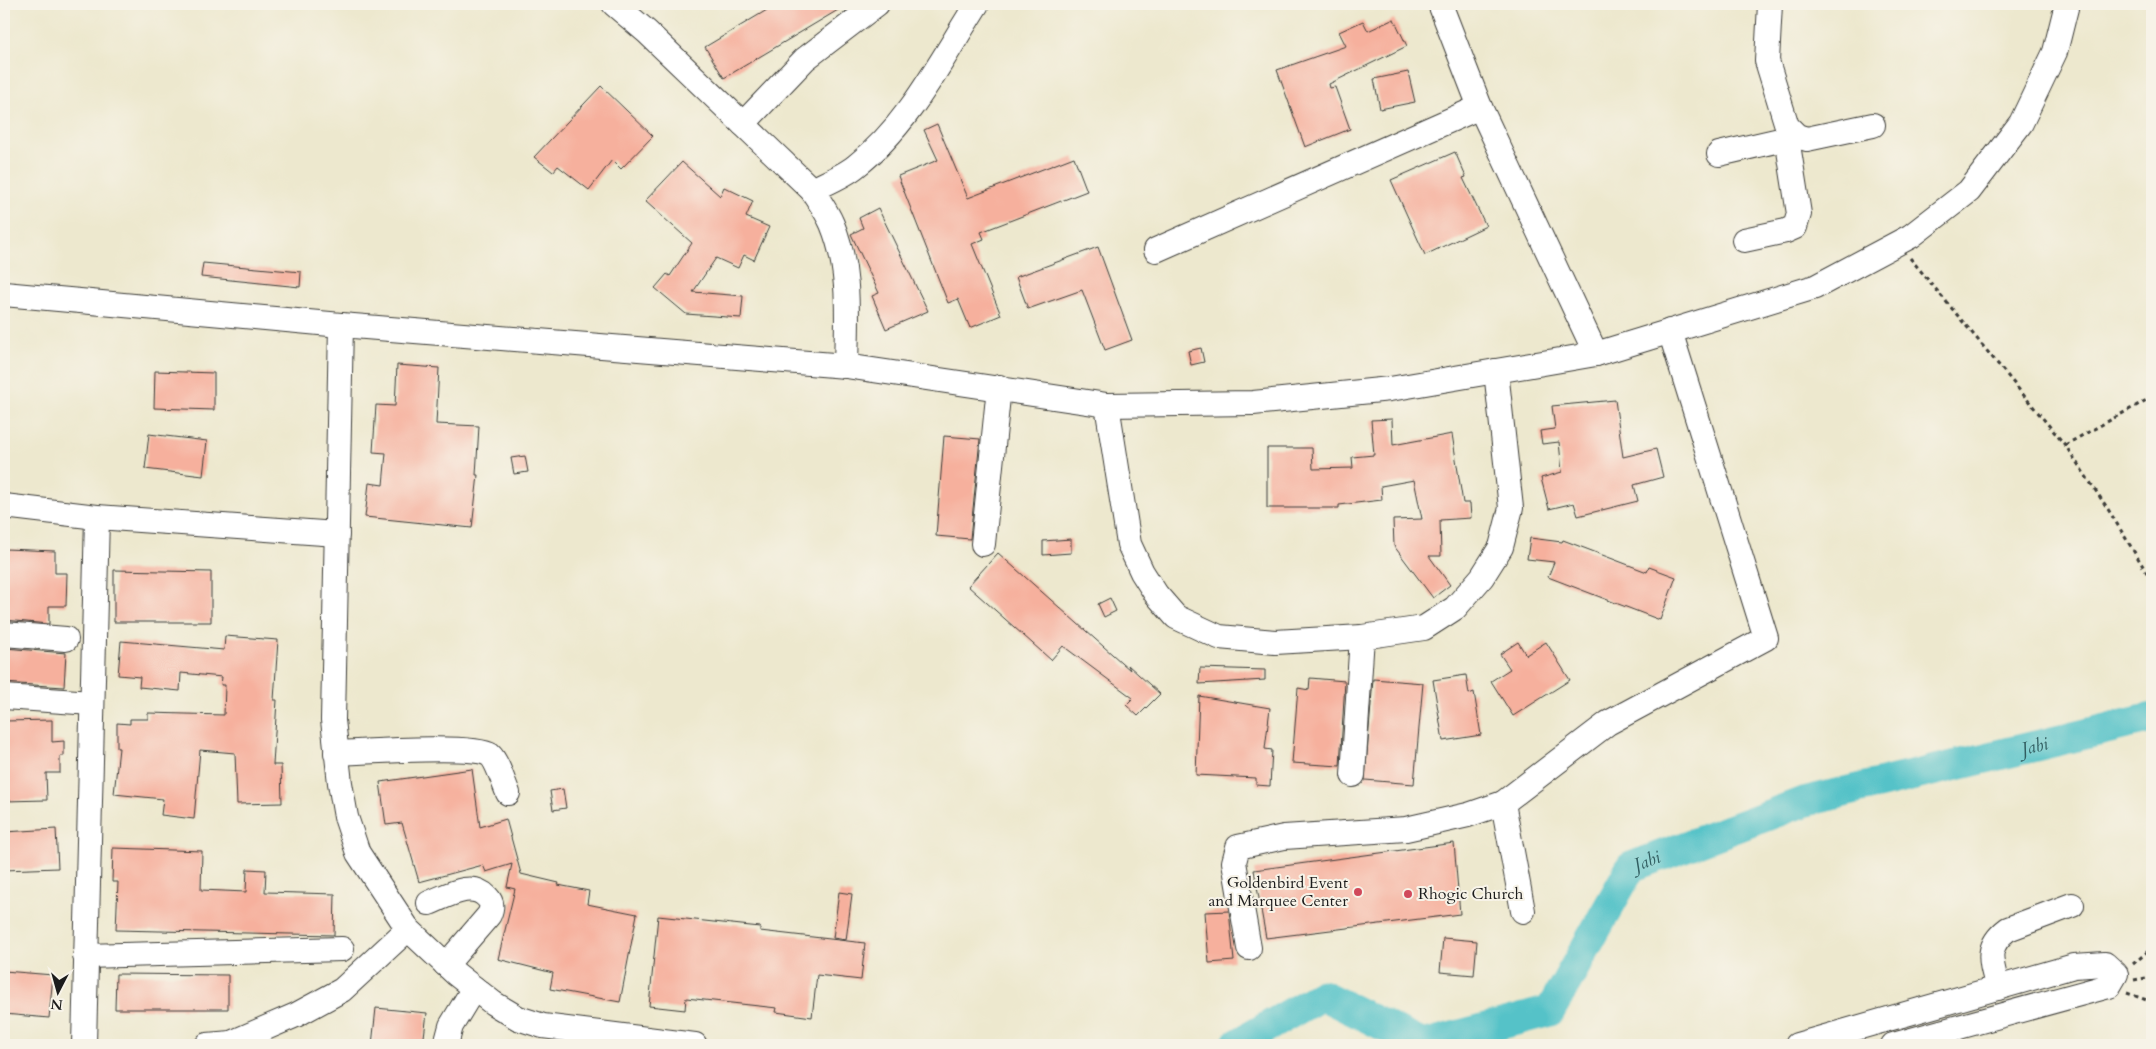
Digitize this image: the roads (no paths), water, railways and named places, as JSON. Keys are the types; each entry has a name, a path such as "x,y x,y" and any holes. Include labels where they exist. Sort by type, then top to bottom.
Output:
{"street":[{"path":"614,4 647,32 812,190 832,223 843,258 848,288 846,366"},
{"path":"743,124 805,60 877,4"},
{"path":"812,190 855,168 886,139 921,91 976,4"},
{"path":"1440,4 1480,107 1596,354"},
{"path":"1744,240 1786,231 1795,227 1799,214 1792,137 1767,61 1770,4"},
{"path":"4,294 341,325 846,366 999,387 1107,405 1253,403 1390,389 1596,354 1815,287 1910,236 1969,191 2021,123 2055,52 2067,4"},
{"path":"1156,250 1480,107"},
{"path":"1718,154 1792,137 1807,139 1873,125"},
{"path":"341,325 333,720 346,817 358,853 408,929 446,965 474,988 493,1003 518,1018 543,1026 695,1045"},
{"path":"1249,948 1234,862 1238,847 1284,837 1406,829 1468,815 1504,803 1608,723 1766,638 1670,331"},
{"path":"1107,405 1129,544 1142,572 1156,594 1176,617 1220,637 1275,642 1362,637 1424,628 1455,608 1482,577 1501,547 1511,508 1496,371"},
{"path":"983,544 999,387"},
{"path":"4,506 97,517 337,534"},
{"path":"84,1045 97,517"},
{"path":"4,634 66,639"},
{"path":"1353,775 1362,637"},
{"path":"4,704 4,697 92,703"},
{"path":"336,753 459,749 484,751 492,757 508,793"},
{"path":"1504,803 1523,911"},
{"path":"429,903 473,888 482,891 490,899 492,908 489,915 446,965"},
{"path":"1998,988 1990,955 1992,946 2000,936 2008,929 2072,905"},
{"path":"207,1045 231,1044 296,1016 342,990 408,929"},
{"path":"85,956 342,949"},
{"path":"1797,1045 2074,966 2104,964 2116,974 2109,986 1893,1045"},
{"path":"446,1045 450,1026 474,988"}],"waterway":[{"name":"Jabi","path":"1236,1045 1322,995 1423,1045 1550,1011 1631,867 1803,802 2152,718"}],"place":[{"name":"Goldenbird Event and Marquee Center","path":"1358,892"},
{"name":"Rhogic Church","path":"1408,894"}]}
